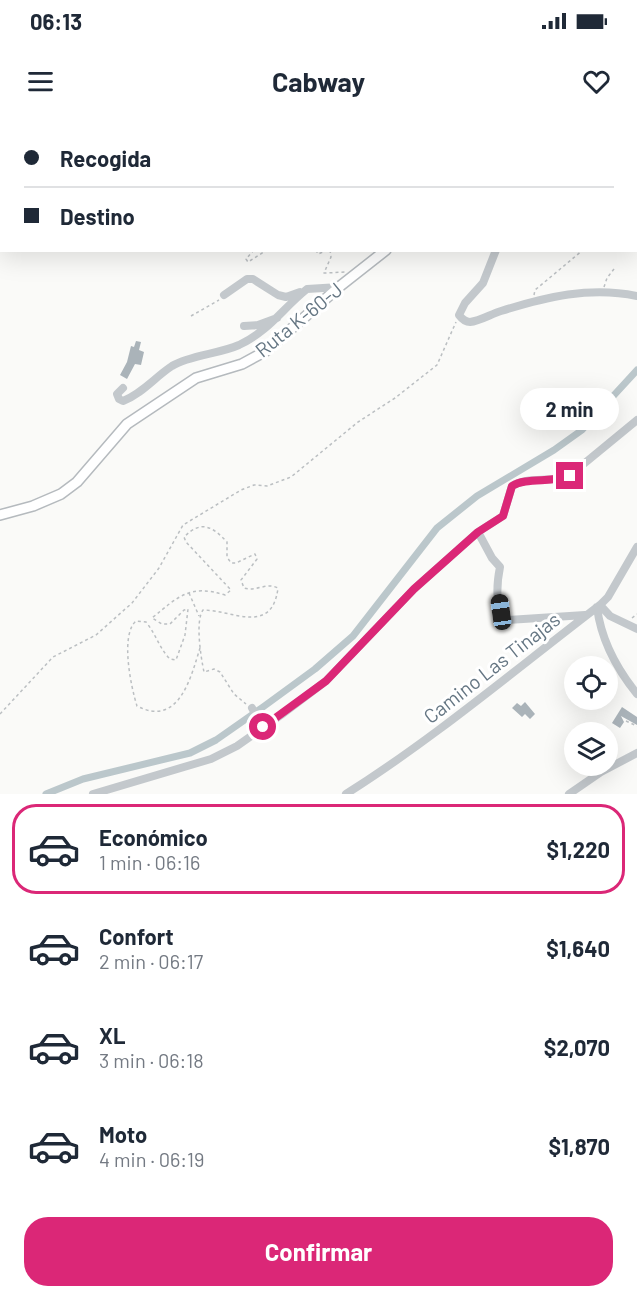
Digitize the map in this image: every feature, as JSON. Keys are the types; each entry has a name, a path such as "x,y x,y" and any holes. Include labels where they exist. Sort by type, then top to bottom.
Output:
{"main road":[{"name":"Ruta K-60-J","path":"0,515 40,504 61,494 78,482 127,424 196,378 242,364 266,351 339,287 384,252"}],"street":[{"path":"495,252 483,283 465,303 459,315 463,320 470,322 533,302 568,294 603,290 637,296"},
{"path":"224,295 247,279 253,279 278,295 286,297 307,289 339,287"},
{"path":"123,388 117,394 123,401 132,398 171,367 238,345 268,328 307,289"},
{"path":"244,326 278,318"},
{"path":"93,794 211,759 237,746 261,723 326,681 414,589 478,532 503,516 508,494 517,483 556,481 570,476 637,420"},
{"path":"478,532 492,558 500,567 497,582 501,612 507,620 585,615"},
{"name":"Camino Las Tinajas","path":"346,794 461,715 599,606 608,597 637,547"},
{"path":"599,606 610,616 637,629"},
{"path":"599,606 603,638 616,664 637,694"},
{"path":"252,708 261,723"},
{"path":"568,794 637,753"}],"path":[{"path":"252,252 246,259 248,262 264,252"},
{"path":"330,252 331,257 324,273 340,270 356,274"},
{"path":"533,302 536,290 581,252"},
{"path":"603,290 607,278 614,269"},
{"path":"191,316 224,295"},
{"path":"0,714 53,657 96,635 132,603 159,568 183,525 241,490 254,485 267,486 291,477 358,422 395,398 437,365 459,315"},
{"path":"199,616 203,610 215,610 254,619 263,615 272,605 278,588 266,585 251,591 244,588 241,580 256,559 255,554 231,563 227,557 227,542 203,525 190,531 184,537 186,542 231,590 225,595 203,589 188,593 152,618 162,624 170,624 188,609 185,635 176,660 170,659 164,653 157,636 146,622 136,621 129,631 128,654 133,695 137,706 153,711 164,710 175,703 191,678 200,648"},
{"path":"188,593 199,616 200,648 204,672 214,669 220,672 234,694 252,708"},
{"path":"626,721 637,726"}],"building":[{"path":"136,341 141,342 139,350 144,352 141,365 135,364 127,379 120,375 127,362 131,346 134,347"},
{"path":"525,702 535,714 530,719 525,714 522,717 512,708 517,703 521,706"},
{"path":"622,707 637,717 637,725 621,716 624,722 620,728 618,722 613,722"}],"waterway":[{"path":"46,794 83,779 190,753 216,740 263,707 315,669 353,636 437,528 477,496 554,450 582,430 637,370"}],"route":[{"path":"263,727 326,681 414,589 478,532 499,520 505,512 512,486 523,481 556,481 570,476"}]}
